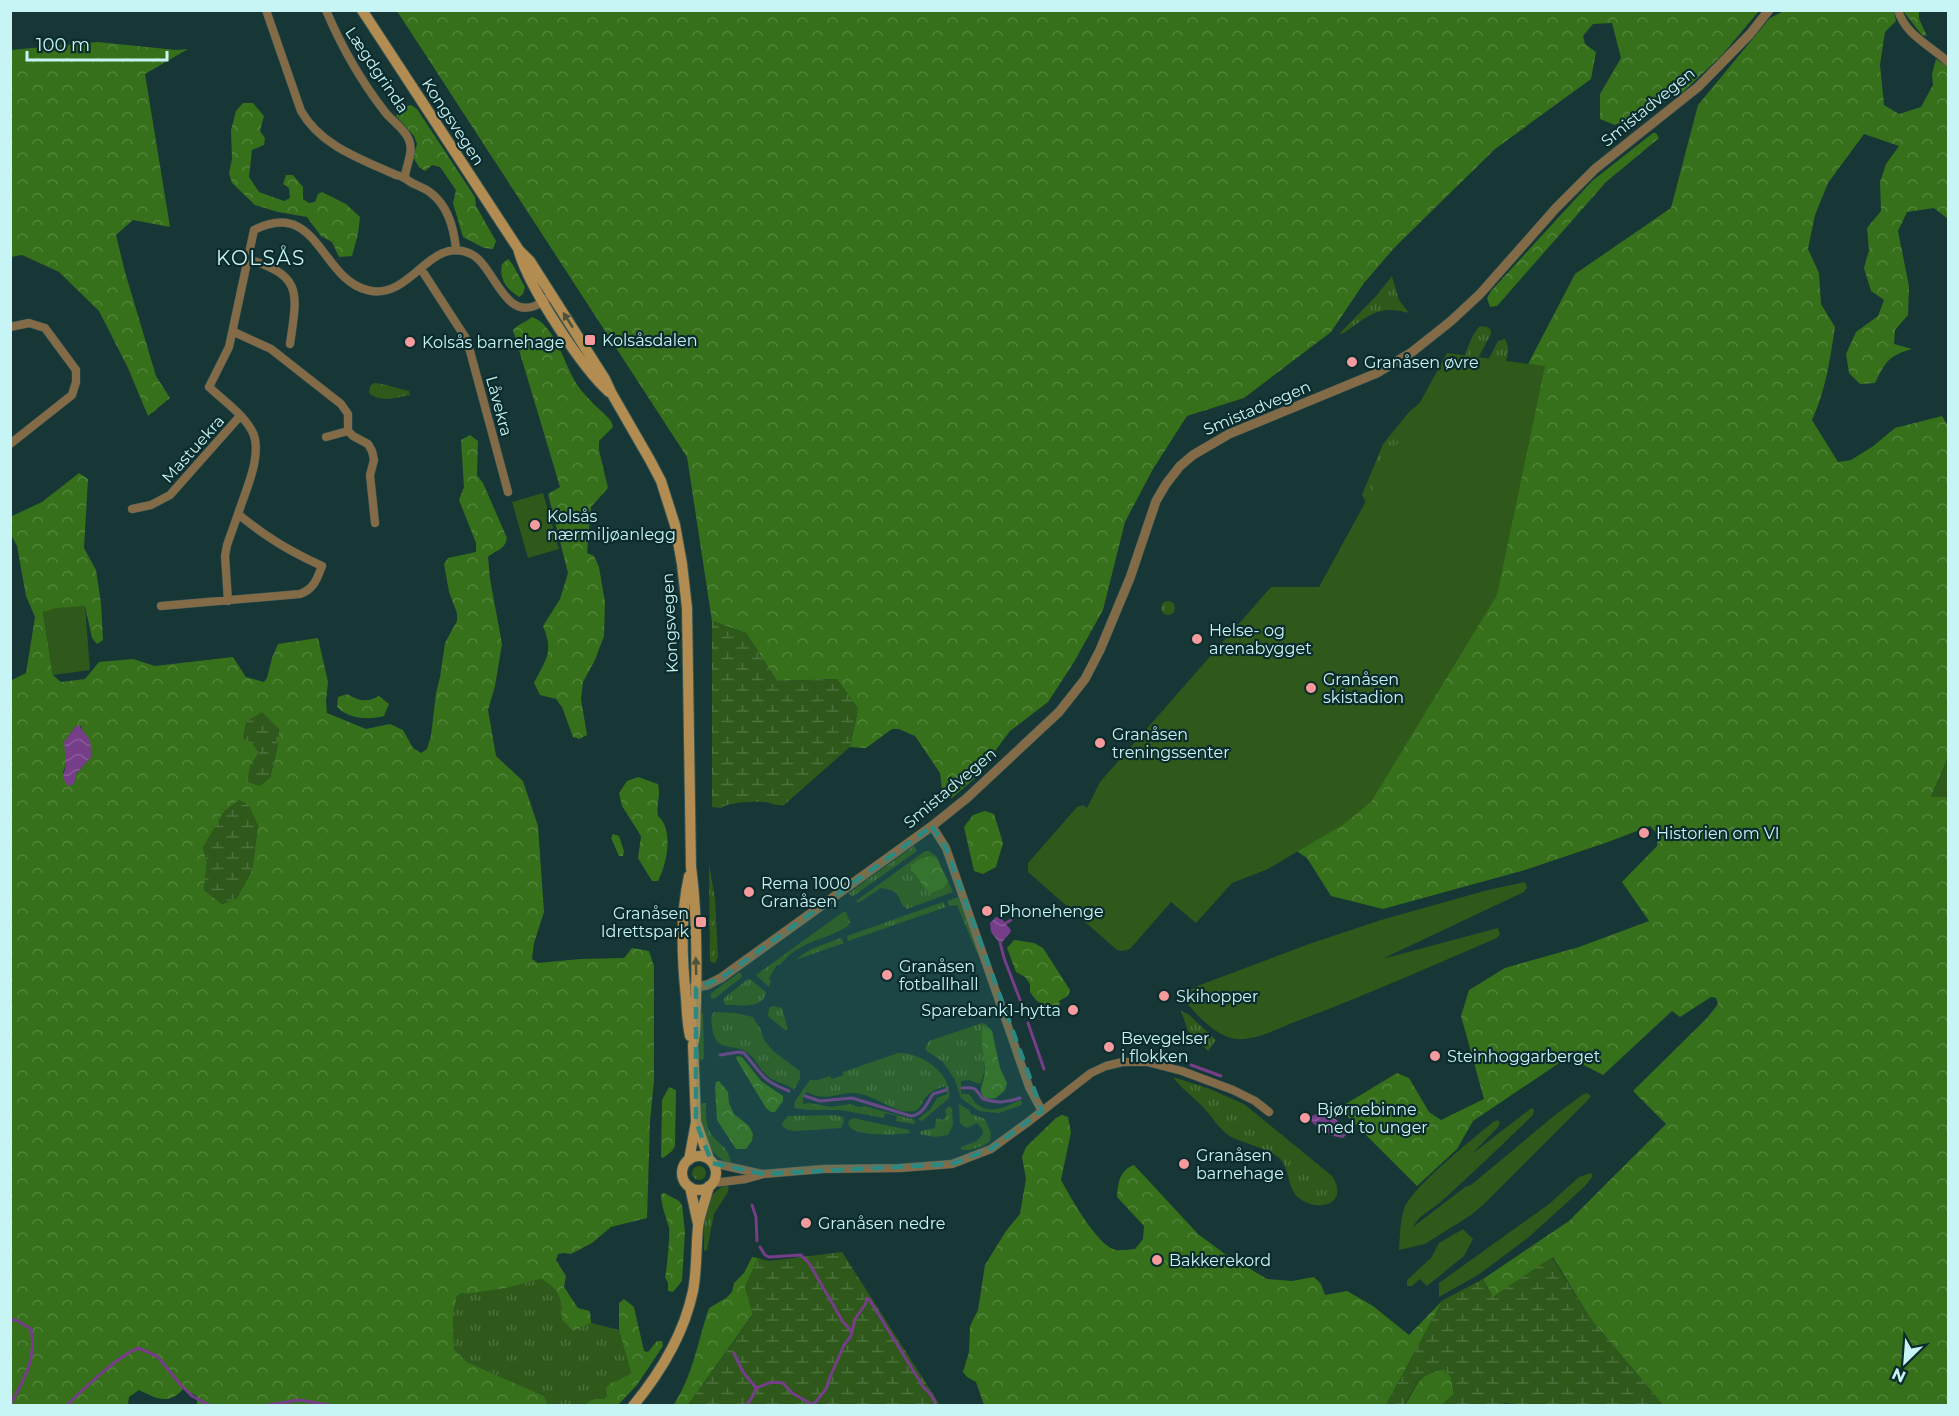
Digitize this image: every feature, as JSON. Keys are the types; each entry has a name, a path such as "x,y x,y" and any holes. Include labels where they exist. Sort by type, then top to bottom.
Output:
{"main road":[{"name":"Kongsvegen","path":"362,10 519,250 530,261 547,297 605,379 650,460 671,509 679,540 687,608 691,867 694,891 691,988 696,1034 693,1045 696,1122 689,1160 682,1173 690,1187 698,1225"},
{"name":"Kongsvegen","path":"633,1406 668,1358 682,1326 693,1291 698,1225 716,1173 696,1122"},
{"path":"689,1160 699,1156 711,1161"},
{"path":"690,1187 699,1190 711,1184"}],"street":[{"path":"266,10 301,111 309,125 346,152 405,177 408,181 431,193 448,216 456,249"},
{"name":"Lægdgrinda","path":"326,10 337,37 359,72 385,112 406,134 410,142 405,177"},
{"name":"Smistadvegen","path":"691,988 707,985 722,978 932,826 967,798 1059,712 1085,679 1114,617 1156,501 1180,466 1193,455 1229,434 1377,373 1412,352 1480,294 1556,208 1590,174 1698,87 1750,34 1769,10"},
{"path":"1898,10 1900,18 1910,32 1948,62"},
{"path":"228,601 226,545 252,470 256,448 253,432 240,416 209,387 230,346 254,230 271,224 288,223 303,229 345,278 360,288 376,291 393,290 437,255 456,249 474,255 482,262 513,304 522,308 535,306 547,297"},
{"path":"248,259 268,265 284,274 292,288 296,302 290,344"},
{"name":"Låvekra","path":"421,269 467,340 508,492"},
{"path":"10,327 29,323 45,328 76,370 76,382 72,395 10,444"},
{"path":"234,332 271,349 341,404 348,414 348,431 352,436 368,444 372,451 374,460 370,475 375,523"},
{"name":"Mastuekra","path":"132,509 152,505 170,495 240,416"},
{"path":"326,437 348,431"},
{"path":"161,606 300,594 308,591 314,585 322,566 279,545 238,514"},
{"path":"932,826 946,848 1029,1087 1042,1111"},
{"path":"711,1184 763,1174 952,1164 991,1149 1091,1073 1106,1066 1137,1061 1164,1065 1217,1083 1243,1094 1269,1112"},
{"path":"711,1161 763,1174"}],"highlighted area":[{"path":"932,826 946,848 1042,1111 991,1149 952,1164 763,1174 712,1163 696,1122 696,988 721,978"}],"green space":[{"path":"397,11 1759,11 1722,55 1682,93 1615,125 1600,119 1600,94 1621,58 1612,23 1593,24 1583,36 1585,44 1596,52 1591,79 1495,149 1395,247 1364,283 1331,332 1244,398 1187,416 1153,469 1125,522 1103,610 1074,662 1048,702 1010,731 974,779 952,798 943,796 940,773 915,736 899,729 892,729 866,748 850,747 858,709 837,679 777,681 746,633 712,621 687,457"},
{"path":"1784,11 1894,11 1896,21 1885,32 1880,65 1884,105 1899,114 1921,107 1933,85 1932,74 1936,59 1948,67 1948,219 1934,208 1907,212 1898,231 1909,286 1908,315 1895,330 1894,344 1912,349 1889,360 1875,383 1860,384 1849,373 1846,354 1856,332 1878,316 1884,300 1871,291 1864,268 1869,250 1867,228 1881,211 1880,182 1886,164 1899,146 1864,134 1828,183 1815,215 1808,249 1819,273 1821,304 1835,327 1824,386 1812,420 1838,462 1851,460 1872,447 1895,428 1942,416 1948,426 1948,757 1931,797 1948,797 1948,1405 1663,1405 1590,1318 1553,1257 1493,1297 1483,1279 1569,1221 1666,1124 1633,1091 1707,1018 1718,1004 1716,998 1711,997 1680,1017 1672,1011 1603,1075 1568,1057 1473,1121 1457,1149 1417,1186 1344,1113 1344,1105 1397,1073 1409,1078 1429,1112 1441,1120 1484,1099 1461,1016 1469,990 1505,968 1579,947 1649,921 1622,882 1657,846 1658,835 1650,826 1525,870 1383,909 1331,896 1307,858 1280,840 1575,274 1671,208 1698,105 1770,18"},
{"path":"1903,11 1919,11 1919,19 1927,36 1922,35"},
{"path":"98,42 176,50 188,49 145,74 170,227 133,220 116,235 156,376 170,398 148,416 128,368 99,311 59,272 22,255 11,257 11,50"},
{"path":"243,103 253,103 264,116 260,131 265,138 264,145 252,150 249,177 259,192 284,201 290,198 289,188 283,184 286,175 293,175 303,187 303,199 309,203 315,202 318,194 322,192 346,204 360,217 352,256 339,257 332,242 321,236 307,217 255,205 232,183 229,173 232,159 231,130 236,111"},
{"path":"411,105 417,109 475,197 476,206 496,241 493,249 484,248 463,237 453,203 456,190 440,167 432,165 425,171 419,167 413,157 417,144 414,136 396,116 402,107"},
{"path":"1656,133 1659,138 1606,182 1497,306 1490,307 1487,298 1491,291 1592,181"},
{"path":"508,259 525,287 523,294 519,297 511,291 503,279 502,264"},
{"path":"1392,276 1399,300 1409,313 1390,310 1374,313 1339,334 1377,295"},
{"path":"532,317 540,322 554,338 578,386 611,421 613,427 599,441 608,488 591,507 587,553 594,556 599,567 605,602 604,636 583,682 581,699 587,735 579,739 573,737 562,707 556,699 540,695 534,683 548,649 543,626 560,599 568,573 548,494 560,487 513,330"},
{"path":"1480,326 1491,330 1476,362 1484,368 1498,341 1505,339 1507,344 1507,358 1498,376 1464,359 1472,337"},
{"name":"Granåsen skistadion","path":"1447,353 1545,366 1497,595 1371,802 1344,824 1268,869 1232,883 1196,923 1171,902 1130,949 1117,950 1028,872 1028,863 1077,807 1083,805 1087,808 1100,782 1271,587 1319,587"},
{"path":"374,383 409,391 410,395 389,399 378,398 369,393 370,386"},
{"path":"1429,395 1362,560 1316,599 1367,504 1362,495 1383,444 1409,412"},
{"path":"470,435 478,441 477,475 483,483 507,538 502,548 488,557 502,644 495,686 488,710 496,756 523,781 538,826 544,912 534,943 532,959 538,963 624,958 632,948 649,951 654,966 654,1081 650,1121 647,1218 611,1227 592,1243 571,1254 558,1254 556,1260 566,1276 564,1287 578,1308 590,1311 591,1323 573,1331 562,1320 559,1296 556,1291 541,1279 507,1288 462,1293 457,1296 453,1314 454,1349 467,1362 544,1396 548,1405 197,1406 197,1396 183,1389 167,1399 156,1398 139,1390 129,1397 128,1405 11,1405 10,681 26,673 35,617 26,596 17,546 11,535 10,517 42,502 79,473 88,479 84,548 96,570 103,640 97,644 92,638 85,606 43,612 53,675 61,682 85,679 99,662 133,659 155,666 233,657 246,677 264,682 278,644 318,638 328,682 327,713 366,729 390,724 403,730 413,748 421,753 427,749 431,736 445,643 457,621 444,564 448,558 476,552 476,543 459,500 464,487 461,440","holes":["247,721 279,729 270,778 250,766 259,753 254,745 243,737","81,726 91,757 76,774 63,773 66,763 67,738 75,727","258,825 252,870 237,898 222,904 204,890 207,863 203,847"]},
{"name":"Kolsås nærmiljøanlegg","path":"543,493 559,549 528,558 512,502"},
{"path":"1165,601 1171,601 1175,608 1171,615 1165,615 1161,611 1161,605"},
{"path":"85,606 90,670 53,675 43,612 56,608"},
{"path":"712,621 746,633 777,681 837,679 858,709 850,747 784,805 755,802 735,803 721,808 712,807"},
{"path":"347,694 363,700 379,696 389,704 384,716 365,718 353,716 337,707 338,697"},
{"path":"262,712 279,729 270,778 260,786 247,782 250,766 259,753 254,745 243,738 247,721"},
{"path":"1948,757 1948,797 1931,798"},
{"path":"638,777 658,784 658,816 666,829 667,847 664,866 658,881 652,881 638,858 641,836 622,806 619,793 627,781"},
{"path":"239,800 248,804 258,825 252,870 237,898 222,904 204,890 207,863 203,847 224,811"},
{"path":"985,811 994,814 1003,843 996,867 983,874 974,871 964,827 973,815"},
{"path":"613,834 619,836 624,851 623,856 619,856 611,838"},
{"path":"914,846 917,851 852,897 849,893"},
{"path":"925,851 937,857 953,892 907,909 897,894 889,889 881,888 858,903 856,901"},
{"path":"930,856 937,859 948,882 942,889 930,893 911,870 911,865"},
{"path":"709,864 715,899 718,956 716,962 713,963 710,961"},
{"path":"1525,882 1527,888 1524,892 1382,959 1498,928 1500,934 1497,938 1259,1036 1236,1039 1221,1034 1197,1015 1182,994 1309,944 1381,920"},
{"path":"958,897 977,953 957,905 949,906 947,901"},
{"path":"943,902 946,907 848,941 847,936"},
{"path":"846,912 850,922 848,926 796,950 780,965 777,965 769,978 771,981 769,987 756,975"},
{"path":"841,938 844,943 795,960 811,949"},
{"path":"1014,940 1034,943 1043,948 1070,990 1068,996 1059,1001 1061,1012 1055,1015 1036,1000 1030,992 1030,984 1025,977 1016,972 1007,948"},
{"path":"740,972 742,977 714,999 711,998 711,993"},
{"path":"748,979 766,992 761,1001 750,1005 726,1005 724,998"},
{"path":"773,1006 782,1008 788,1030 768,1016 769,1008"},
{"path":"1181,1011 1188,1014 1216,1040 1208,1051 1188,1031"},
{"path":"714,1012 753,1017 764,1040 773,1051 800,1071 800,1079 794,1090 773,1080 748,1053 721,1044 714,1034 711,1021"},
{"path":"699,1013 703,1013 704,1058 702,1061 699,1058"},
{"path":"982,1023 988,1027 982,1029 985,1059 982,1080 980,1084 969,1080 961,1081 961,1094 969,1094 976,1104 989,1109 1010,1105 1020,1100 1022,1102 1022,1105 999,1113 979,1111 961,1098 955,1080 943,1062 925,1048 929,1041"},
{"path":"988,1027 992,1031 1000,1068 1007,1083 1005,1090 996,1098 985,1099 981,1091 985,1071 982,1029"},
{"path":"898,1053 907,1053 925,1060 940,1073 949,1089 949,1098 922,1121 918,1119 930,1110 937,1098 947,1094 945,1086 925,1098 918,1109 908,1112 854,1093 822,1097 807,1092 803,1097 803,1104 831,1107 850,1104 864,1106 915,1120 914,1124 896,1121 897,1116 885,1113 884,1118 841,1110 794,1108 795,1101 810,1080 830,1076 832,1079 843,1075 843,1072"},
{"path":"738,1056 742,1057 761,1081 783,1096 783,1101 775,1112 766,1108 737,1060"},
{"path":"1173,1077 1210,1089 1244,1104 1332,1176 1337,1185 1335,1199 1330,1203 1315,1205 1299,1198 1292,1189 1285,1166 1278,1157 1227,1134"},
{"path":"719,1081 728,1092 729,1103 734,1114 749,1126 753,1134 752,1141 746,1149 736,1149 717,1120 715,1087 716,1082"},
{"path":"669,1087 676,1090 675,1146 663,1158 661,1157 662,1100"},
{"path":"1587,1093 1591,1096 1587,1101 1471,1215 1425,1244 1399,1250 1404,1209 1409,1200 1430,1176 1472,1139 1493,1122 1498,1120 1500,1122 1472,1154 1529,1110 1532,1108 1534,1110 1533,1115 1444,1199 1419,1218 1413,1227 1465,1187 1471,1185 1555,1115"},
{"path":"706,1103 708,1129 726,1149 731,1164 715,1154 706,1140 700,1104"},
{"path":"959,1104 971,1114 985,1119 991,1133 990,1141 976,1148 961,1150 961,1147 977,1141 983,1134 977,1123 967,1127 960,1123"},
{"path":"949,1106 952,1108 953,1125 948,1135 934,1137 920,1134 921,1131 935,1128 936,1118 943,1120 946,1116 945,1110"},
{"path":"834,1115 843,1117 841,1128 796,1131 782,1126 788,1116"},
{"path":"1062,1115 1068,1117 1071,1132 1061,1180 1093,1230 1101,1240 1116,1250 1135,1249 1143,1239 1144,1226 1117,1197 1122,1174 1134,1165 1198,1234 1225,1254 1267,1279 1292,1281 1314,1277 1321,1284 1325,1295 1347,1291 1373,1306 1409,1335 1443,1300 1386,1405 984,1405 976,1382 963,1372 969,1352 970,1326 978,1310 985,1265 1006,1231 1020,1214 1026,1179 1022,1157 1026,1147"},
{"path":"853,1118 909,1130 910,1133 887,1135 860,1132 849,1126 848,1122"},
{"path":"699,1166 704,1168 706,1173 704,1178 699,1180 694,1178 692,1173 694,1168"},
{"path":"1591,1173 1593,1176 1585,1186 1529,1237 1478,1275 1439,1297 1439,1283 1549,1204 1579,1177"},
{"path":"729,1184 728,1192 714,1214 707,1250 704,1251 705,1221 709,1202 713,1194"},
{"path":"664,1193 682,1205 685,1232 682,1281 673,1292 668,1291 665,1277 669,1228 661,1198 661,1194"},
{"path":"1463,1229 1473,1239 1464,1256 1427,1286 1420,1279 1412,1286 1407,1286 1407,1280 1431,1258 1439,1243"},
{"path":"842,1252 940,1405 688,1405 753,1315 745,1287 758,1258 769,1261"},
{"path":"752,1257 758,1258 745,1287 753,1314 688,1405 673,1406 686,1382 709,1308 732,1292 734,1283 744,1273"},
{"path":"1552,1257 1590,1318 1663,1405 1521,1406 1505,1403 1502,1406 1442,1405 1454,1394 1451,1377 1444,1369 1422,1378 1404,1405 1386,1405 1443,1300 1483,1279 1493,1297"},
{"path":"541,1279 556,1291 559,1296 562,1320 573,1331 591,1323 619,1330 631,1373 617,1381 604,1399 589,1401 585,1405 548,1405 544,1396 467,1362 454,1349 453,1314 457,1296 462,1293 507,1288"},
{"path":"624,1299 634,1307 644,1351 648,1352 657,1341 662,1341 663,1346 637,1385 618,1405 585,1405 592,1400 604,1399 607,1395 606,1388 612,1382 631,1373 619,1330 619,1303"},
{"path":"1444,1369 1451,1377 1454,1394 1442,1405 1404,1406 1422,1378"}],"water":[{"path":"79,725 89,738 91,757 76,774 74,784 68,786 63,778 66,763 64,742"},
{"path":"996,917 1001,918 1011,930 1002,942 998,941 991,932 990,923"},
{"path":"1322,1111 1337,1120 1345,1131 1346,1135 1343,1138 1326,1132 1311,1121 1312,1116"}],"waterway":[{"path":"1006,923 1011,920"},
{"path":"1000,942 1022,1005"},
{"path":"1028,1023 1044,1069"},
{"path":"720,1055 744,1053 767,1080 789,1091"},
{"path":"1191,1065 1221,1076"},
{"path":"962,1088 973,1088 983,1099 993,1101 1006,1102 1020,1098"},
{"path":"805,1096 820,1101 852,1098 911,1116 922,1111 933,1094 946,1090"},
{"path":"752,1205 756,1217 757,1241"},
{"path":"760,1247 769,1257 801,1255 809,1263 843,1322 851,1331"},
{"path":"814,1404 826,1389 844,1345 851,1336 855,1319 867,1298 924,1388 932,1396 936,1406"},
{"path":"10,1320 16,1320 31,1329 32,1340 28,1368 10,1405"},
{"path":"66,1406 110,1366 138,1348 157,1356 192,1396 211,1406"},
{"path":"734,1353 743,1372 756,1388"},
{"path":"746,1406 756,1388 772,1382 783,1383 792,1393 815,1406"},
{"path":"261,1406 299,1400 335,1406"}],"place":[{"name":"Kolsåsdalen","path":"590,340"},
{"name":"Kolsås barnehage","path":"410,342"},
{"name":"Granåsen øvre","path":"1352,362"},
{"name":"Kolsås nærmiljøanlegg","path":"535,525"},
{"name":"Helse- og arenabygget","path":"1197,639"},
{"name":"Granåsen skistadion","path":"1311,688"},
{"name":"Granåsen treningssenter","path":"1100,743"},
{"name":"Historien om VI","path":"1644,833"},
{"name":"Rema 1000 Granåsen","path":"749,892"},
{"name":"Phonehenge","path":"987,911"},
{"name":"Granåsen Idrettspark","path":"701,922"},
{"name":"Granåsen fotballhall","path":"887,975"},
{"name":"Skihopper","path":"1164,996"},
{"name":"Sparebank1-hytta","path":"1073,1010"},
{"name":"Bevegelser i flokken","path":"1109,1047"},
{"name":"Steinhoggarberget","path":"1435,1056"},
{"name":"Bjørnebinne med to unger","path":"1305,1118"},
{"name":"Granåsen barnehage","path":"1184,1164"},
{"name":"Granåsen nedre","path":"806,1223"},
{"name":"Bakkerekord","path":"1157,1260"}],"district":[{"name":"KOLSÅS","path":"261,258"}]}
